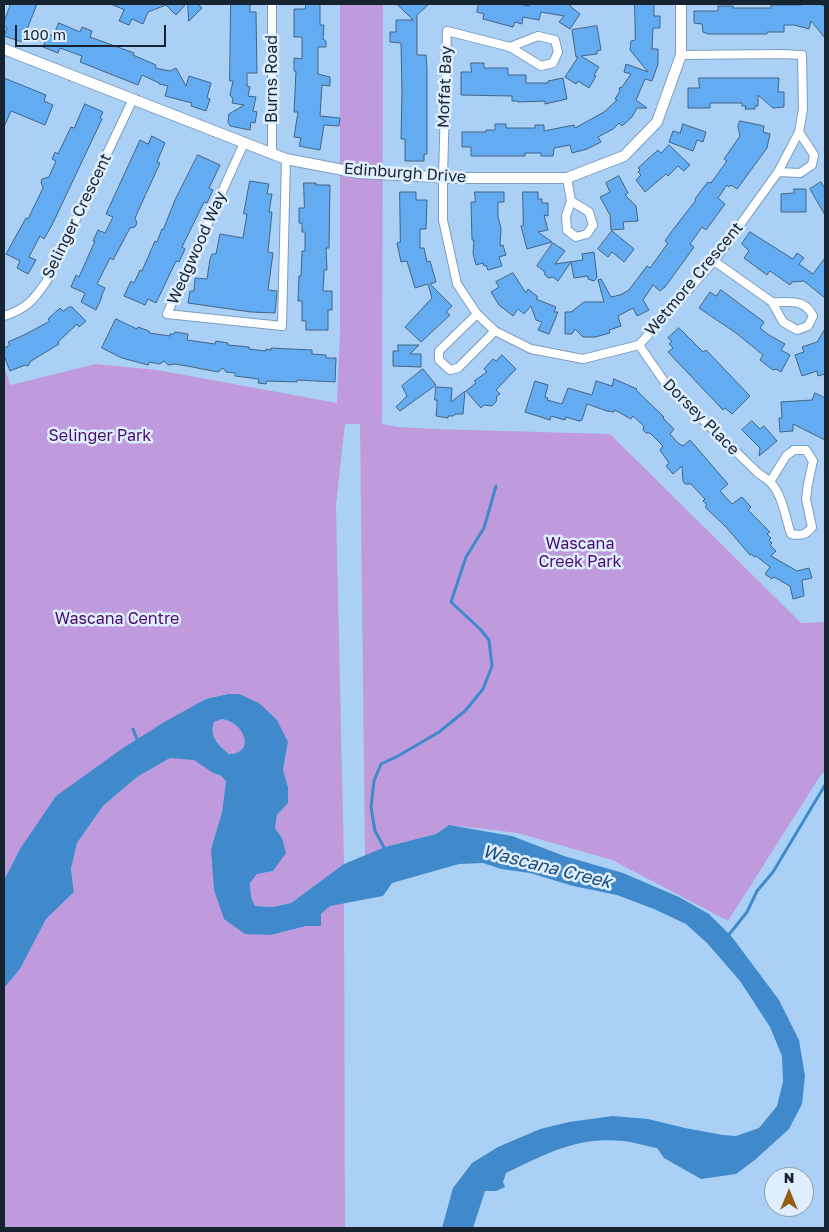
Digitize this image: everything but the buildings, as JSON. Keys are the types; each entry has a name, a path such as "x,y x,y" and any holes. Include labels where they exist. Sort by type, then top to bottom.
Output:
{"street":[{"name":"Burns Road","path":"272,4 272,154"},
{"name":"Edinburgh Drive","path":"4,49 286,159 359,173 442,177 567,178 624,156 657,122 681,55 681,4"},
{"name":"Moffat Bay","path":"442,177 447,32 510,47 541,66 553,62 558,52 554,40 538,36 510,47"},
{"name":"Wetmore Crescent","path":"442,177 443,220 457,284 477,314 495,331 531,350 583,359 639,345 714,261 778,172 799,132 803,109 802,55 681,55"},
{"name":"Selinger Crescent","path":"4,316 14,313 34,300 46,282 133,99"},
{"path":"778,172 800,173 812,165 814,155 799,132"},
{"name":"Wedgwood Way","path":"244,143 167,314 282,326 286,159"},
{"path":"567,178 571,201 566,216 567,230 576,237 587,234 593,225 589,212 571,201"},
{"path":"714,261 772,302 783,322 797,330 808,326 813,316 808,307 799,303 772,302"},
{"path":"477,314 439,351 439,360 450,370 458,368 495,331"},
{"name":"Dorsey Place","path":"639,345 666,384 758,473 770,482 780,498 791,534 800,536 808,533 812,527 806,499 813,461 806,450 794,450 786,456 770,482"}],"green space":[{"path":"340,4 383,4 382,424 434,429 610,434 801,623 825,622 825,774 822,773 728,921 612,860 518,833 449,825 436,834 385,847 365,856 360,424 345,424 336,505 344,864 291,903 273,907 255,906 251,897 250,883 257,874 273,871 282,838 275,828 277,815 288,787 283,770 288,742 228,694 206,699 123,748 20,849 4,880 4,365 10,385 96,364 157,370 337,403 340,333"},
{"path":"222,719 237,726 244,738 245,744 243,749 237,753 229,754 218,744 214,736 214,722"},
{"path":"170,758 194,759 213,773 220,775 226,781 222,812 211,849 271,935 306,926 321,926 321,914 329,906 344,902 345,1228 4,1228 4,988 20,969 46,919 74,892 71,869 77,843 103,806 137,777"}],"water":[{"name":"Wascana Creek","path":"228,694 239,694 259,703 277,720 288,742 283,770 288,787 288,803 277,815 275,828 282,838 286,853 273,871 257,874 250,883 251,897 255,906 273,907 291,903 344,864 385,847 436,834 449,825 512,836 564,856 623,873 679,897 709,914 732,937 779,1000 799,1040 805,1076 802,1104 789,1129 756,1159 736,1174 701,1179 664,1158 657,1148 606,1140 576,1144 548,1153 506,1173 503,1182 505,1187 496,1191 485,1191 473,1228 442,1228 453,1188 472,1163 498,1147 540,1129 569,1122 613,1116 648,1119 723,1135 736,1136 759,1128 777,1106 783,1082 782,1056 770,1027 740,981 707,943 686,924 617,895 573,886 530,873 501,869 483,863 459,864 392,883 383,896 330,906 321,914 321,926 306,926 271,935 245,934 224,919 214,890 211,849 222,812 226,781 220,775 213,773 194,760 170,758 137,777 103,806 77,843 71,869 74,892 46,919 20,969 4,988 4,880 20,849 56,796 123,748 206,699","holes":["222,719 230,722 242,732 245,744 237,753 229,754 216,740 213,727 214,722"]}],"waterway":[{"path":"386,851 375,831 371,807 374,781 381,764 439,732 465,711 483,689 492,666 489,640 451,602 466,557 484,528 496,486"},
{"path":"133,729 138,742"},
{"path":"727,937 747,912 757,891 773,872 825,785"}],"park label":[{"name":"Selinger Park","path":"100,436"},
{"name":"Wascana Creek Park","path":"580,553"},
{"name":"Wascana Centre","path":"117,619"}]}
